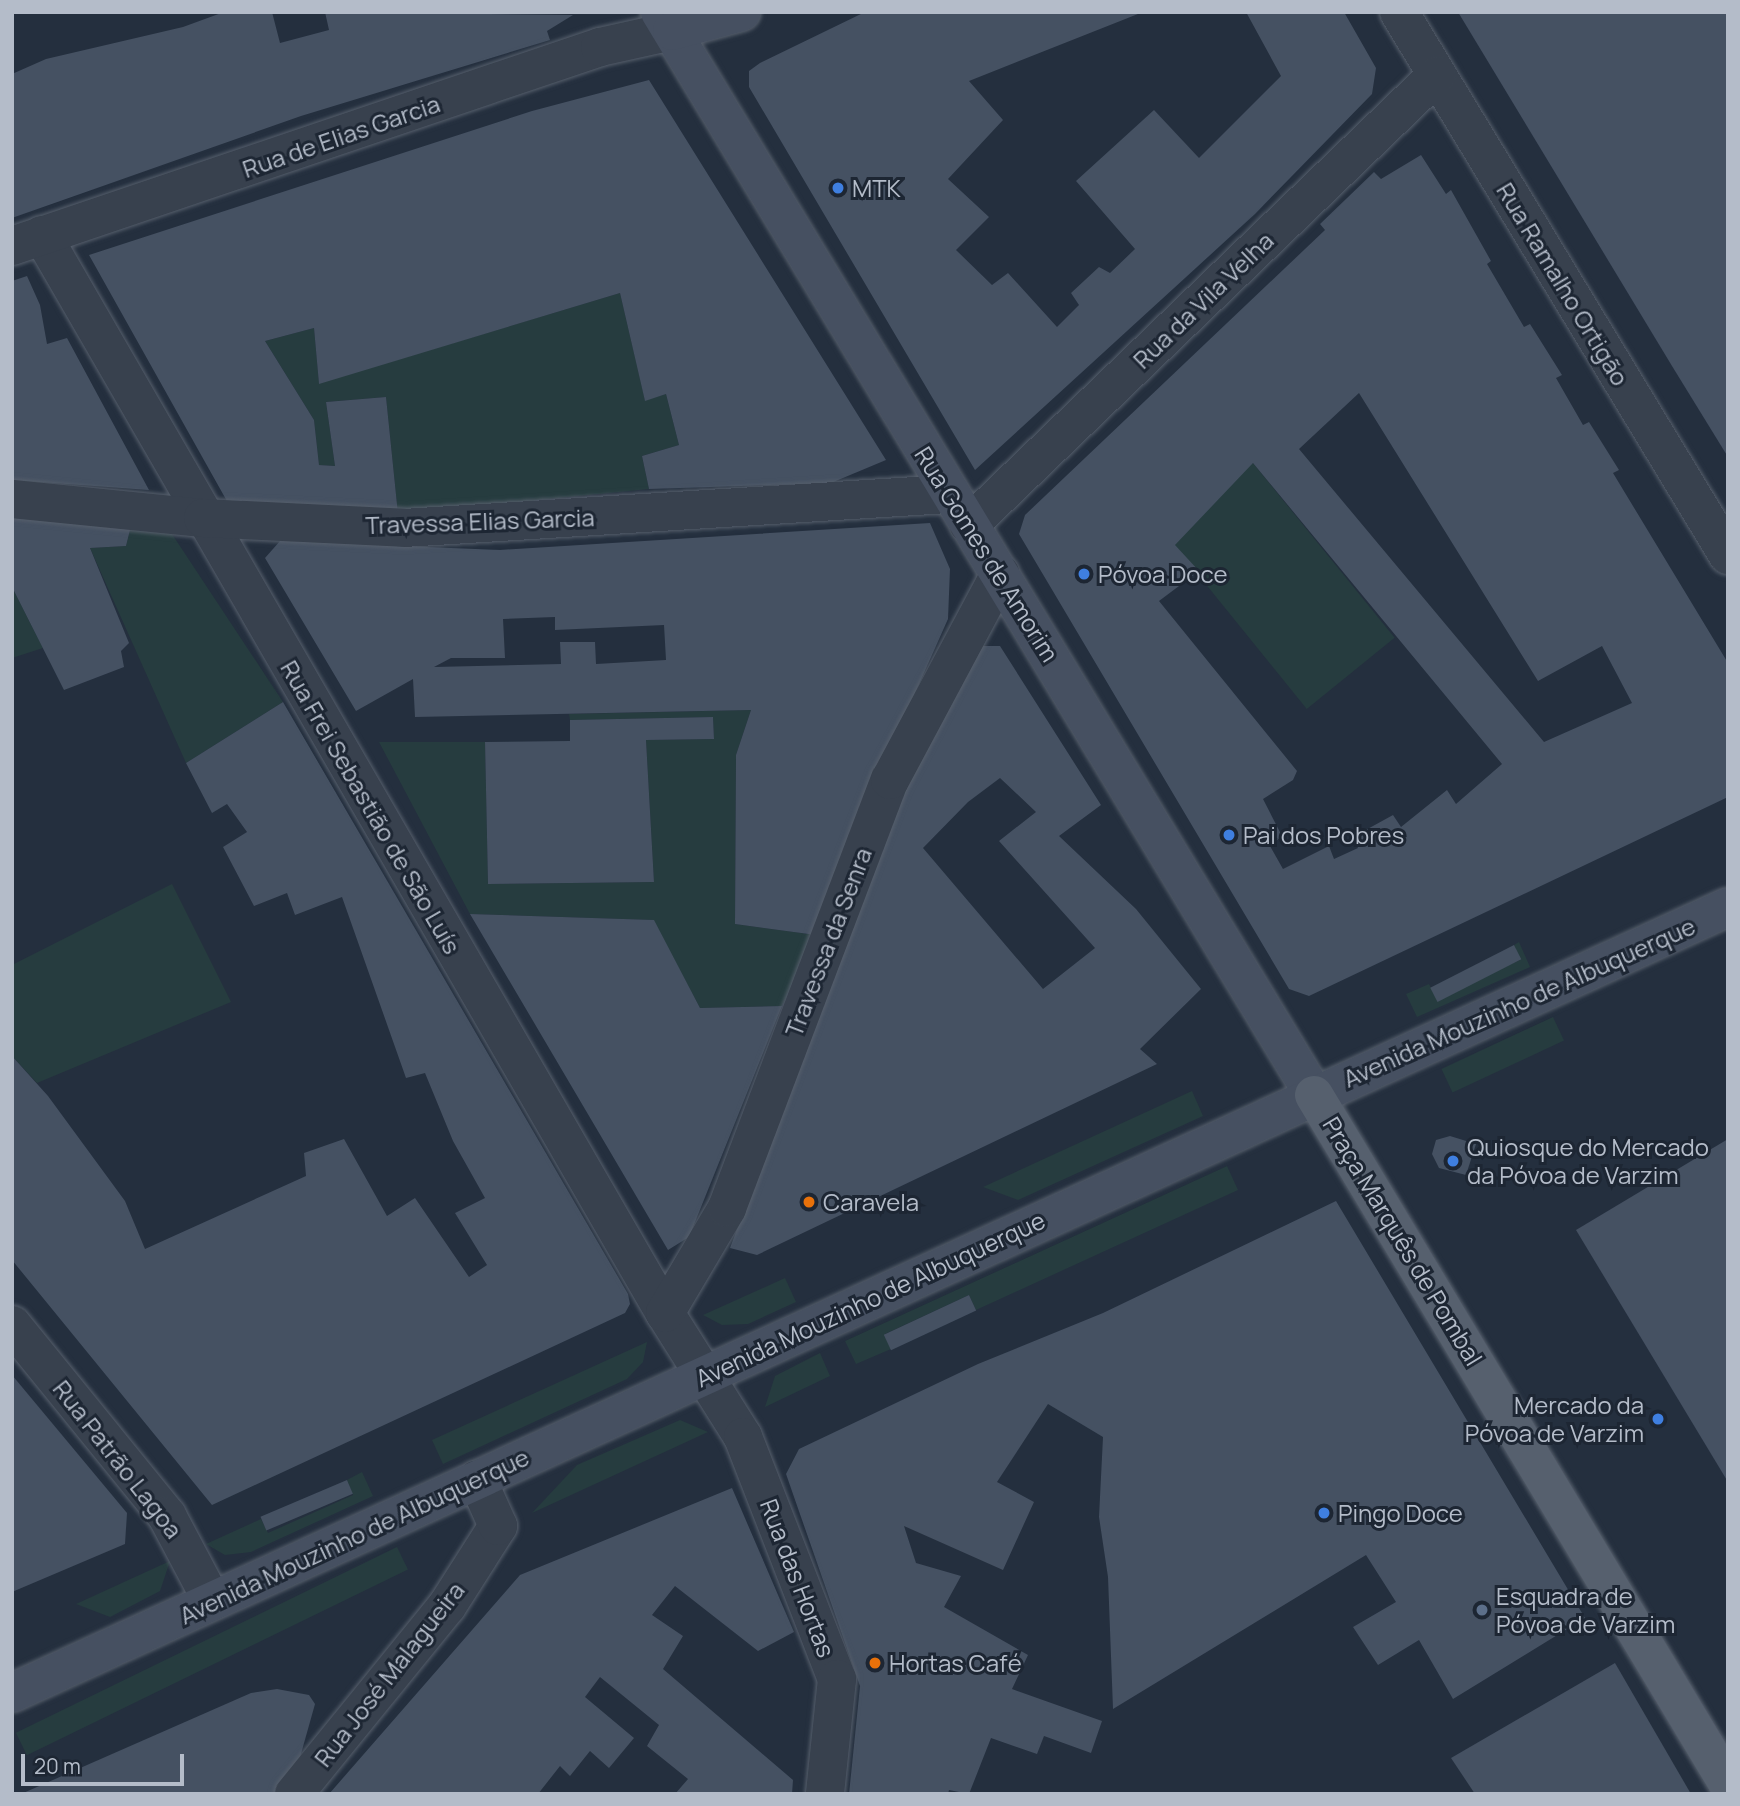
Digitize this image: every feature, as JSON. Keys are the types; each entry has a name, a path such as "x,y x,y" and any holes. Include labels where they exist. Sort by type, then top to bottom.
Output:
{"main road":[{"path":"666,22 741,12"},
{"name":"Rua Gomes de Amorim","path":"666,22 1314,1095"},
{"name":"Avenida Mouzinho de Albuquerque","path":"12,1693 1728,907"},
{"name":"Praça Marquês de Pombal","path":"1314,1095 1728,1784"}],"street":[{"name":"Rua Ramalho Ortigão","path":"1399,12 1728,555"},
{"name":"Rua de Elias Garcia","path":"27,241 600,47 666,22"},
{"name":"Rua da Vila Velha","path":"958,509 1437,75"},
{"name":"Rua Frei Sebastião de São Luís","path":"27,241 203,518 665,1313 704,1375"},
{"name":"Travessa Elias Garcia","path":"12,499 203,518 404,528 958,509"},
{"name":"Travessa da Senra","path":"665,1313 727,1208 890,780 1000,574"},
{"name":"Rua Patrão Lagoa","path":"12,1325 167,1516 212,1601"},
{"name":"Rua das Hortas","path":"704,1375 743,1437 837,1679 825,1794"},
{"name":"Rua José Malagueira","path":"294,1794 447,1606 498,1526 477,1479"}],"green space":[{"path":"620,293 645,400 666,394 679,445 642,456 649,489 398,514 386,397 326,402 335,466 319,465 314,420 265,341 314,328 319,383"},
{"path":"1253,463 1395,638 1307,709 1165,534"},
{"path":"131,526 170,531 283,702 186,763 90,548 126,546"},
{"path":"12,587 43,648 12,658"},
{"path":"751,710 736,755 735,924 816,935 782,1006 700,1008 653,920 470,914 379,742 485,742 488,884 654,882 646,740 714,739 713,717 570,720 569,714"},
{"path":"172,884 231,1002 37,1083 12,1056 12,965"},
{"path":"1519,942 1530,967 1417,1017 1406,994 1429,984 1436,998 1520,960 1514,945"},
{"path":"1553,1017 1564,1041 1453,1093 1442,1069"},
{"path":"1192,1091 1203,1116 1018,1200 983,1187"},
{"path":"1227,1166 1238,1190 976,1310 969,1295 885,1334 891,1349 856,1364 845,1341"},
{"path":"785,1278 796,1302 748,1324 722,1325 703,1315"},
{"path":"647,1342 643,1362 627,1379 443,1464 432,1440"},
{"path":"820,1353 830,1376 765,1407 775,1376"},
{"path":"680,1420 708,1432 532,1513 577,1465"},
{"path":"362,1472 373,1496 251,1552 225,1555 206,1544 261,1519 268,1533 353,1495 347,1480"},
{"path":"397,1547 408,1569 27,1755 16,1733"},
{"path":"170,1561 160,1591 110,1617 76,1604"}],"building":[{"path":"224,12 272,12 280,43 329,30 325,12 573,15 547,31 550,40 301,116 12,218 12,74 46,59 183,27"},
{"path":"865,12 1143,12 969,81 1003,120 948,179 989,217 956,250 992,285 1008,273 1057,327 1079,305 1071,293 1099,267 1110,273 1135,249 1076,181 1154,110 1199,158 1281,76 1246,12 1344,12 1376,68 1372,94 1255,214 975,470 749,87 749,71 760,63"},
{"path":"1458,12 1728,12 1728,457 1672,366"},
{"path":"649,80 886,460 831,483 649,489 642,456 679,445 666,394 645,401 620,293 319,384 314,328 265,341 314,420 319,465 335,466 326,402 386,397 398,514 228,503 89,255 532,111"},
{"path":"1421,155 1446,194 1451,190 1491,261 1487,264 1524,327 1530,324 1562,375 1556,378 1583,425 1589,422 1619,470 1613,473 1728,663 1728,797 1309,996 1289,989 1019,534 1025,515 1325,230 1320,224 1374,172 1381,179","holes":["1359,393 1538,681 1602,646 1632,703 1544,742 1299,449","1253,463 1502,764 1456,804 1447,790 1401,827 1393,815 1353,837 1358,848 1334,859 1329,846 1283,869 1270,846 1282,836 1263,799 1293,780 1297,771 1159,601 1199,571 1175,545"]},
{"path":"27,276 40,305 47,344 67,338 149,490 12,480 12,281"},
{"path":"12,517 131,526 126,546 90,548 129,643 121,651 124,667 64,690 12,587"},
{"path":"930,523 950,569 948,619 855,828 816,935 735,924 736,755 751,710 415,717 413,679 356,711 265,558 280,541 500,550","holes":["555,617 555,630 664,625 666,660 596,664 595,642 560,642 561,664 434,667 451,658 505,658 503,619"]},
{"path":"977,646 1000,646 1101,805 1059,836 1136,909 1201,989 1140,1049 1157,1064 757,1255 730,1248 893,811","holes":["1000,778 1036,812 999,841 1095,948 1043,989 923,848 968,802"]},
{"path":"283,702 628,1294 630,1304 625,1313 212,1505 12,1260 12,1056 48,1096 125,1201 145,1249 306,1176 304,1153 344,1139 387,1216 415,1198 469,1277 487,1265 455,1213 485,1198 453,1141 425,1073 406,1078 342,897 295,915 287,893 254,906 223,847 247,832 227,804 212,813 186,763"},
{"path":"713,717 714,739 646,740 654,882 488,884 485,742 570,741 570,720"},
{"path":"470,914 654,920 700,1008 782,1006 689,1237 668,1250"},
{"path":"1514,945 1521,959 1438,1002 1430,988"},
{"name":"Quiosque do Mercado da Póvoa de Varzim","path":"1450,1136 1476,1144 1466,1175 1439,1168 1432,1154 1436,1140"},
{"path":"1728,1139 1728,1482 1576,1230"},
{"path":"1336,1201 1585,1618 1453,1699 1419,1640 1378,1665 1353,1627 1396,1602 1366,1555 1113,1709 1108,1577 1099,1517 1103,1437 1048,1404 997,1482 1034,1502 1003,1570 904,1526 916,1563 961,1576 944,1607 1028,1655 1012,1689 1102,1721 1091,1753 1044,1736 1037,1754 991,1738 969,1794 949,1790 948,1794 849,1794 860,1686 786,1474 799,1449 978,1364 1103,1313"},
{"path":"969,1295 976,1310 891,1350 884,1335"},
{"path":"12,1375 127,1513 125,1544 12,1592"},
{"path":"347,1480 353,1494 266,1531 260,1517"},
{"path":"732,1488 794,1632 758,1651 675,1586 652,1615 683,1636 663,1669 793,1780 792,1794 675,1794 688,1779 647,1746 659,1725 600,1677 585,1697 634,1738 609,1768 590,1751 570,1776 560,1766 538,1794 329,1794 520,1575"},
{"path":"1615,1663 1691,1794 1475,1794 1451,1758"},
{"path":"277,1689 309,1695 315,1704 299,1761 273,1794 21,1794 251,1693"}],"place":[{"name":"MTK","path":"838,188"},
{"name":"Póvoa Doce","path":"1084,574"},
{"name":"Pai dos Pobres","path":"1229,835"},
{"name":"Quiosque do Mercado da Póvoa de Varzim","path":"1453,1161"},
{"name":"Caravela","path":"809,1202"},
{"name":"Mercado da Póvoa de Varzim","path":"1658,1419"},
{"name":"Pingo Doce","path":"1324,1513"},
{"name":"Esquadra de Póvoa de Varzim","path":"1482,1610"},
{"name":"Hortas Café","path":"875,1663"}]}
